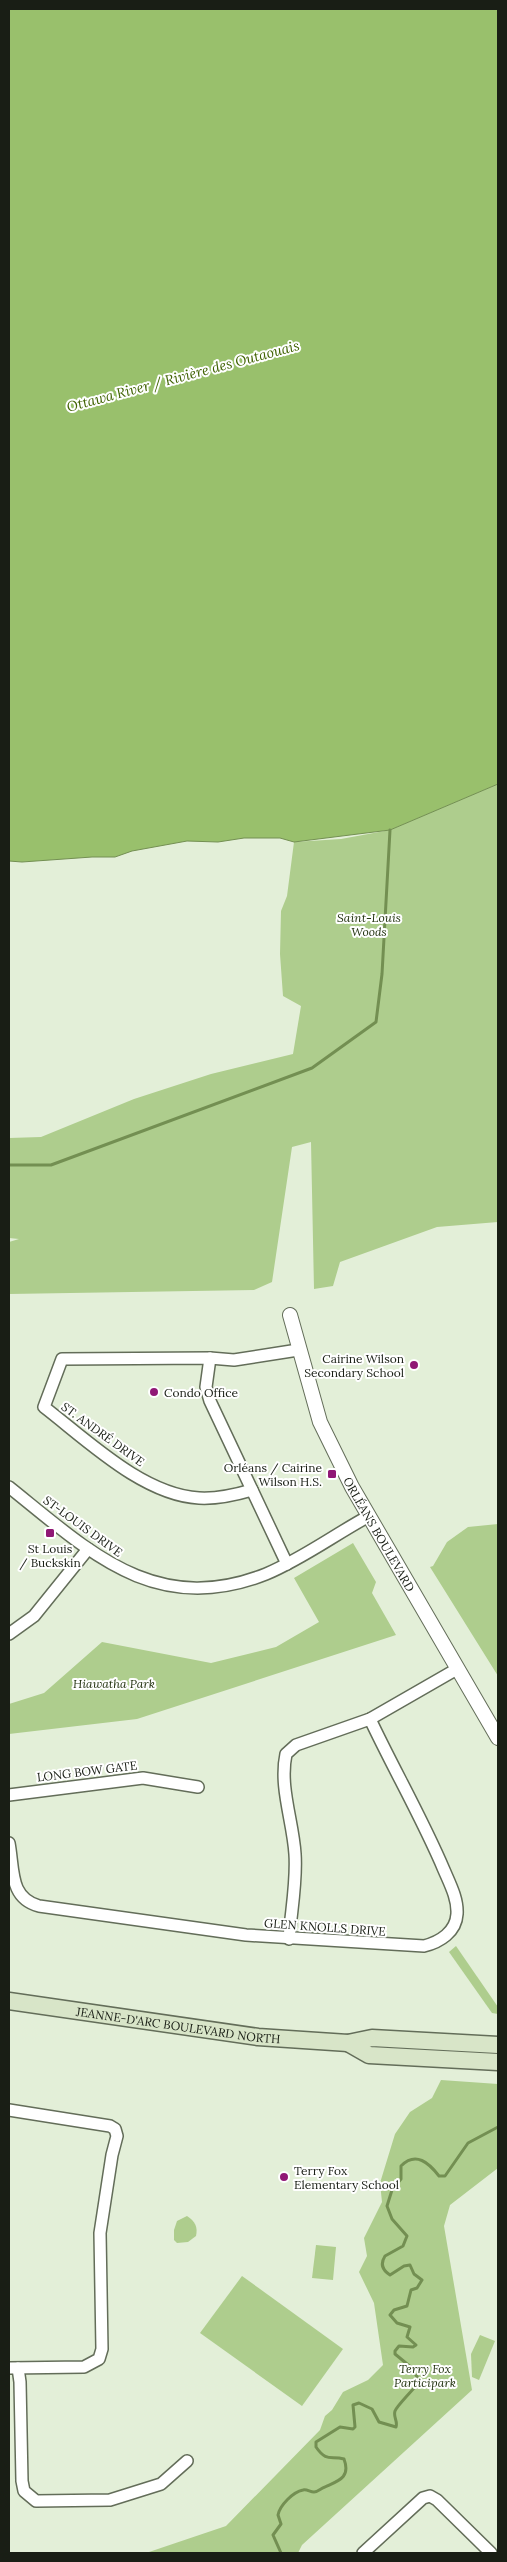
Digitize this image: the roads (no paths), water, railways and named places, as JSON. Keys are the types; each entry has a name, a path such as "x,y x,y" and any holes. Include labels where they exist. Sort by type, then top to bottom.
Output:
{"main road":[{"name":"JEANNE-D'ARC BOULEVARD NORTH","path":"9,2001 258,2037 348,2044 372,2038 498,2046"},
{"name":"JEANNE-D'ARC BOULEVARD NORTH","path":"348,2044 369,2054 498,2062"}],"street":[{"name":"ORLÉANS BOULEVARD","path":"290,1315 298,1350 320,1422 368,1516 498,1738"},
{"name":"ST. ANDRÉ DRIVE","path":"252,1490 234,1495 199,1498 176,1494 143,1480 123,1468 44,1407 62,1359 210,1358 234,1360 298,1350"},
{"path":"210,1358 206,1387 210,1401 287,1564"},
{"name":"ST-LOUIS DRIVE","path":"9,1487 88,1550 130,1574 176,1586 223,1586 246,1581 287,1564 368,1516"},
{"path":"9,1634 34,1616 88,1550"},
{"path":"289,1939 296,1855 287,1798 286,1754 296,1745 370,1719 458,1669"},
{"name":"GLEN KNOLLS DRIVE","path":"9,1843 16,1886 19,1895 28,1903 151,1923 289,1939 424,1946 437,1942 446,1936 457,1915 453,1891 441,1862 370,1719"},
{"name":"LONG BOW GATE","path":"9,1795 143,1778 198,1787"},
{"path":"9,2110 110,2126 115,2129 117,2136 112,2155 100,2233 102,2342 99,2359 84,2367 13,2368 20,2382 22,2481 24,2491 30,2498 43,2502 110,2500 161,2484 186,2461"},
{"path":"363,2553 423,2498 430,2496 437,2500 491,2553"}],"water":[{"name":"Ottawa River / Rivière des Outaouais","path":"9,9 498,9 498,784 390,830 294,842 280,838 244,838 218,842 187,841 132,851 115,857 9,861"}],"waterway":[{"path":"9,1165 51,1165 312,1068 376,1022 382,974 390,830"},
{"path":"281,2553 273,2535 281,2524 278,2515 284,2503 299,2491 315,2492 334,2483 342,2478 346,2471 344,2459 326,2457 316,2447 316,2442 340,2427 353,2429 355,2427 353,2405 359,2403 372,2409 379,2422 396,2427 395,2411 420,2382 412,2368 395,2354 399,2346 413,2347 416,2345 407,2337 410,2327 397,2323 390,2315 394,2310 407,2306 411,2290 417,2288 422,2280 414,2274 410,2265 404,2266 390,2275 385,2271 382,2264 385,2256 403,2246 407,2236 392,2219 387,2206 392,2190 401,2179 401,2166 412,2159 422,2160 439,2176 445,2176 468,2143 498,2127"}],"place":[{"name":"Cairine Wilson Secondary School","path":"414,1365"},
{"name":"Condo Office","path":"154,1392"},
{"name":"Orléans / Cairine Wilson H.S.","path":"332,1474"},
{"name":"St Louis / Buckskin","path":"50,1533"},
{"name":"Terry Fox Elementary School","path":"284,2177"}],"park label":[{"name":"Saint-Louis Woods","path":"369,924"},
{"name":"Hiawatha Park","path":"114,1683"},
{"name":"Terry Fox Participark","path":"425,2375"}]}
